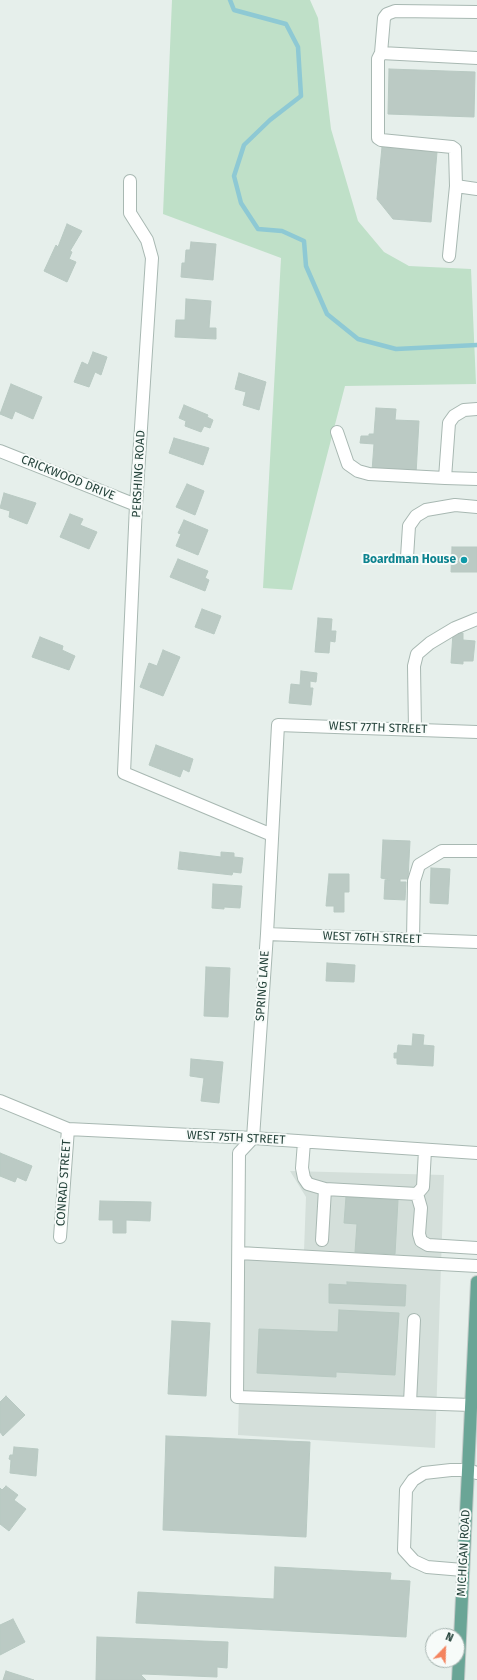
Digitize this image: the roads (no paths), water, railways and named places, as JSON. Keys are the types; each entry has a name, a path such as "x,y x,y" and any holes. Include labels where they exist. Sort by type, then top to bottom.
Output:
{"main road":[{"name":"MICHIGAN ROAD","path":"458,1680 463,1570 472,1472 474,1427 471,1405 476,1337 477,1282"}],"street":[{"path":"449,256 456,186 455,149 452,147 381,140 378,138 378,59 381,53 384,18 387,14 395,11 477,12"},
{"path":"381,53 477,58"},
{"name":"PERSHING ROAD","path":"130,181 130,212 148,240 152,258 136,505 124,773 272,834"},
{"path":"456,186 477,189"},
{"path":"445,478 449,423 454,416 464,410 477,409"},
{"path":"337,432 348,464 358,471 368,474 477,479"},
{"name":"CRICKWOOD DRIVE","path":"0,451 136,505"},
{"path":"407,557 409,526 416,516 426,510 455,505 477,507"},
{"path":"415,730 414,666 417,654 455,628 477,619"},
{"name":"WEST 77TH STREET","path":"278,725 477,732"},
{"name":"SPRING LANE","path":"253,1138 267,934 278,725"},
{"path":"413,940 414,881 419,865 442,851 477,851"},
{"name":"WEST 76TH STREET","path":"267,934 477,942"},
{"name":"WEST 75TH STREET","path":"0,1101 68,1129 253,1138 477,1153"},
{"name":"CONRAD STREET","path":"60,1237 68,1129"},
{"path":"253,1138 239,1152 237,1397 471,1405"},
{"path":"304,1142 302,1168 304,1178 308,1184 325,1189 417,1194"},
{"path":"417,1194 423,1187 425,1150"},
{"path":"322,1240 325,1189"},
{"path":"417,1194 421,1208 419,1234 420,1241 428,1245 477,1248"},
{"path":"239,1248 477,1266"},
{"path":"410,1403 414,1320"},
{"path":"463,1570 427,1567 414,1561 404,1550 406,1490 413,1480 424,1473 472,1472"}],"waterway":[{"path":"230,0 234,10 286,24 298,47 301,96 270,120 244,145 234,176 241,203 258,229 282,231 304,241 306,266 327,314 358,339 396,349 477,345"}],"place":[{"name":"Boardman House","path":"464,560"}]}
